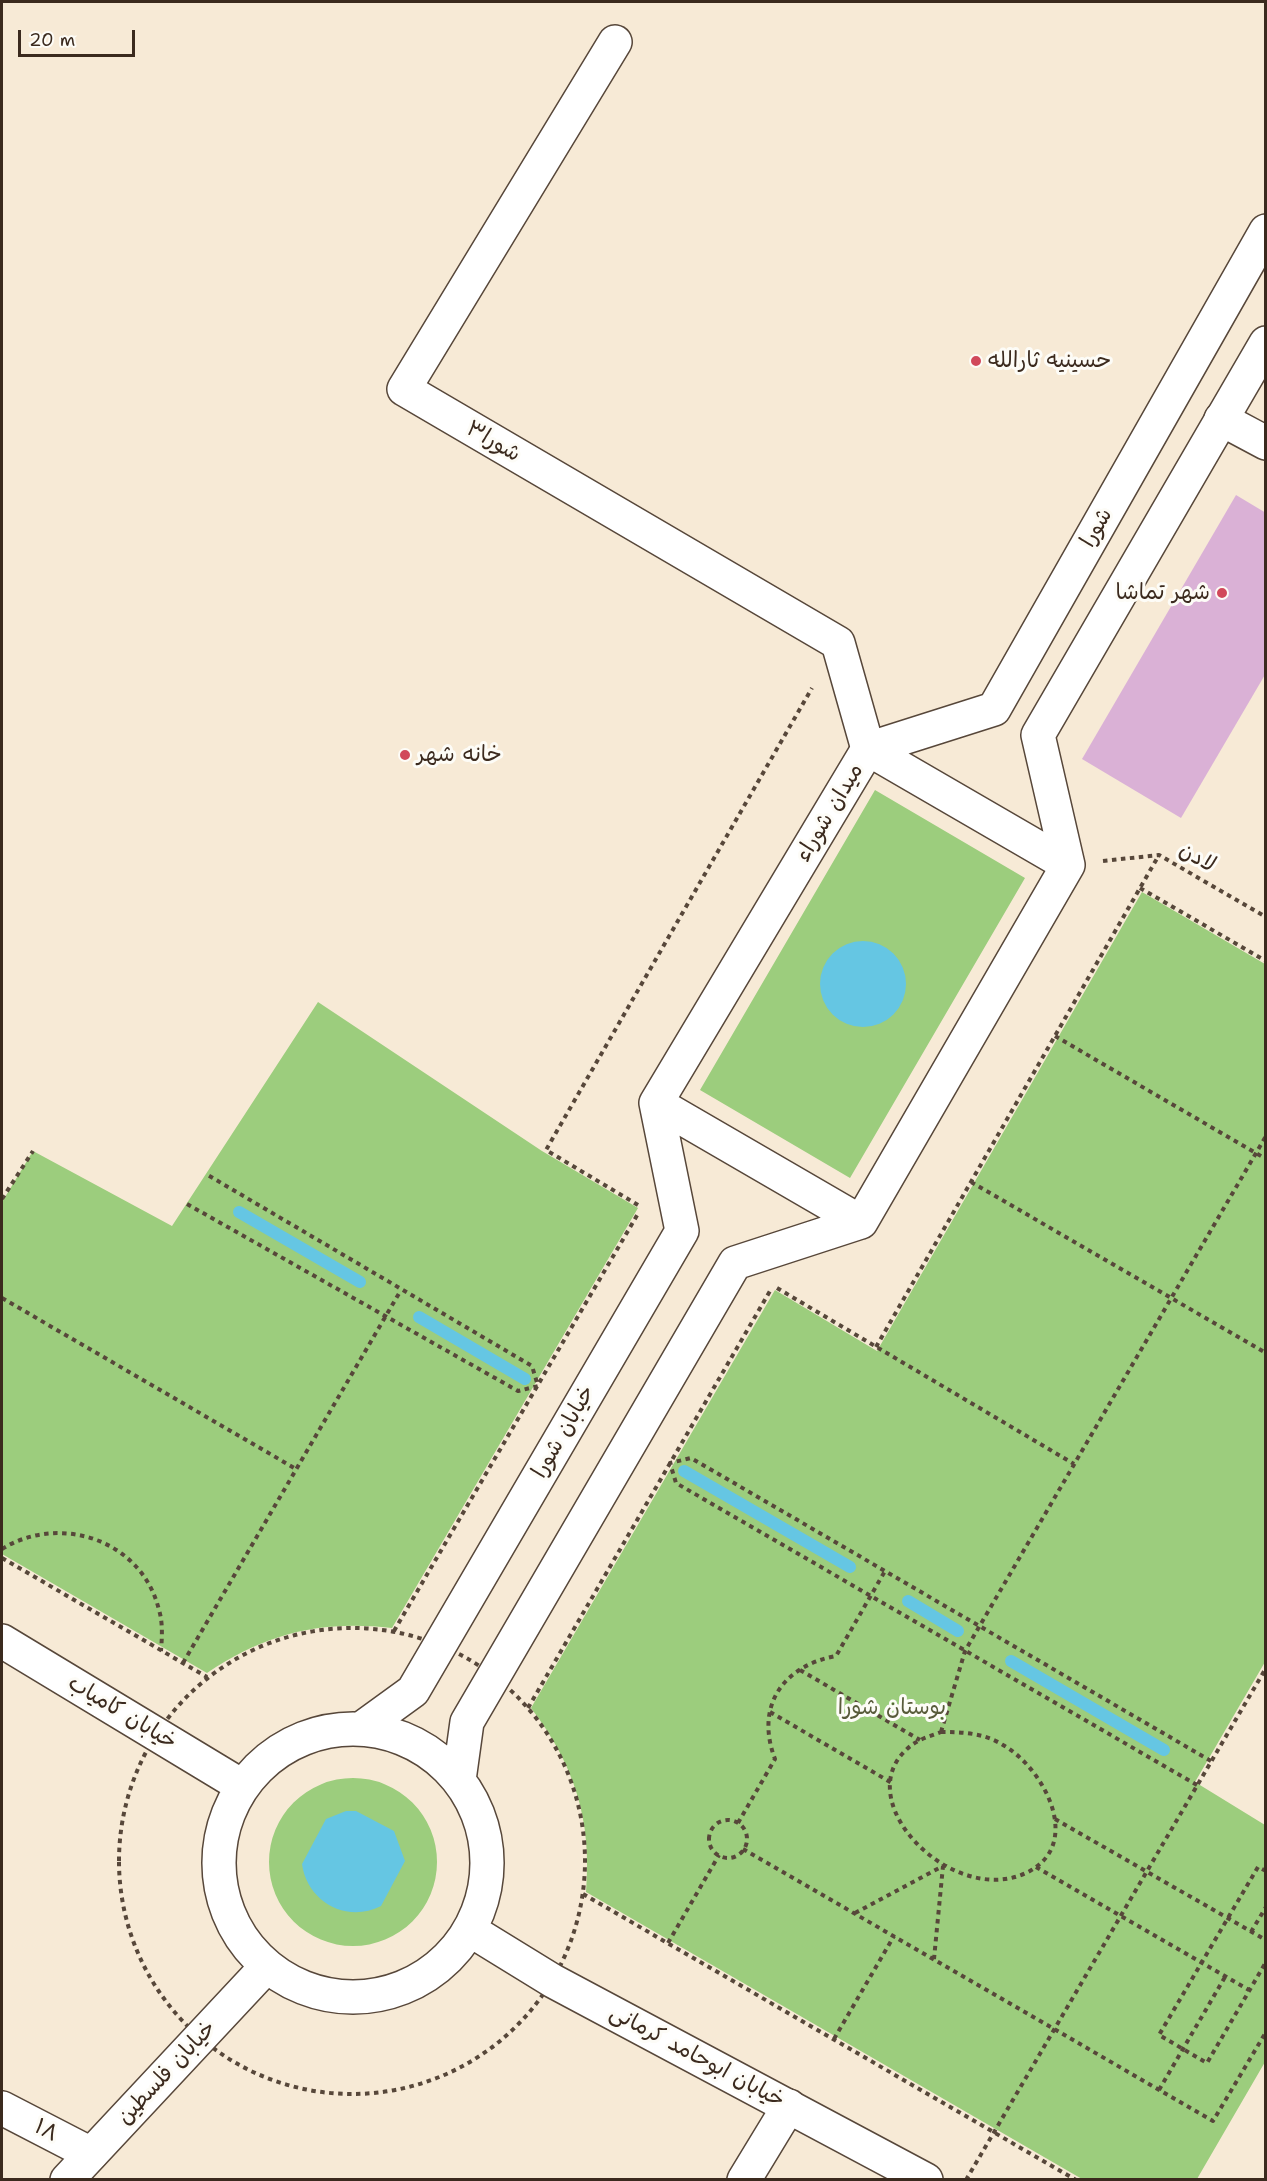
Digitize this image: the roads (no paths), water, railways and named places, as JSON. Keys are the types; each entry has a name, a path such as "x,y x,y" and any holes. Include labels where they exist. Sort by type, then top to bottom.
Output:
{"main road":[{"name":"شورا۳","path":"615,42 404,389 838,643 868,749"},
{"name":"شورا","path":"868,749 994,709 1266,231"},
{"path":"459,1780 467,1722 735,1263 861,1222 1068,865 1038,735 1266,342"},
{"path":"1221,419 1266,443"},
{"name":"میدان شوراء","path":"656,1102 868,749 1068,865"},
{"path":"656,1102 861,1222"},
{"name":"خیابان شورا","path":"362,1728 413,1691 682,1231 656,1102"},
{"name":"خیابان کامیاب","path":"2,1641 242,1786"},
{"path":"362,1728 390,1733 416,1744 440,1760 459,1780 473,1803 482,1827 487,1854 487,1880 481,1906 470,1930 454,1952 421,1979 389,1992 364,1998 338,1997 312,1991 288,1980 267,1966 247,1946 232,1921 223,1895 218,1867 221,1839 229,1812 242,1786 260,1766 282,1748 307,1736 334,1729 362,1728"},
{"name":"خیابان ابوحامد کرمانی","path":"470,1930 553,1981 926,2180"},
{"name":"خیابان فلسطین","path":"67,2180 267,1966"},
{"path":"744,2180 789,2106"},
{"name":"۱۸","path":"2,2108 91,2154"}],"water":[{"path":"855,941 871,941 894,953 903,967 906,984 903,1001 894,1015 871,1027 855,1027 839,1020 827,1008 820,992 820,976 827,960 839,948"},
{"path":"346,1811 356,1811 394,1831 405,1861 381,1906 368,1911 355,1912 330,1906 312,1889 305,1877 302,1864 326,1819"}],"waterway":[{"path":"239,1212 360,1282"},
{"path":"419,1317 525,1379"},
{"path":"684,1471 850,1567"},
{"path":"908,1601 958,1631"},
{"path":"1011,1661 1164,1750"}],"place":[{"name":"حسینیه ثارالله","path":"976,361"},
{"name":"شهر تماشا","path":"1222,593"},
{"name":"خانه شهر","path":"405,755"}],"park label":[{"name":"بوستان شورا","path":"892,1708"}]}
